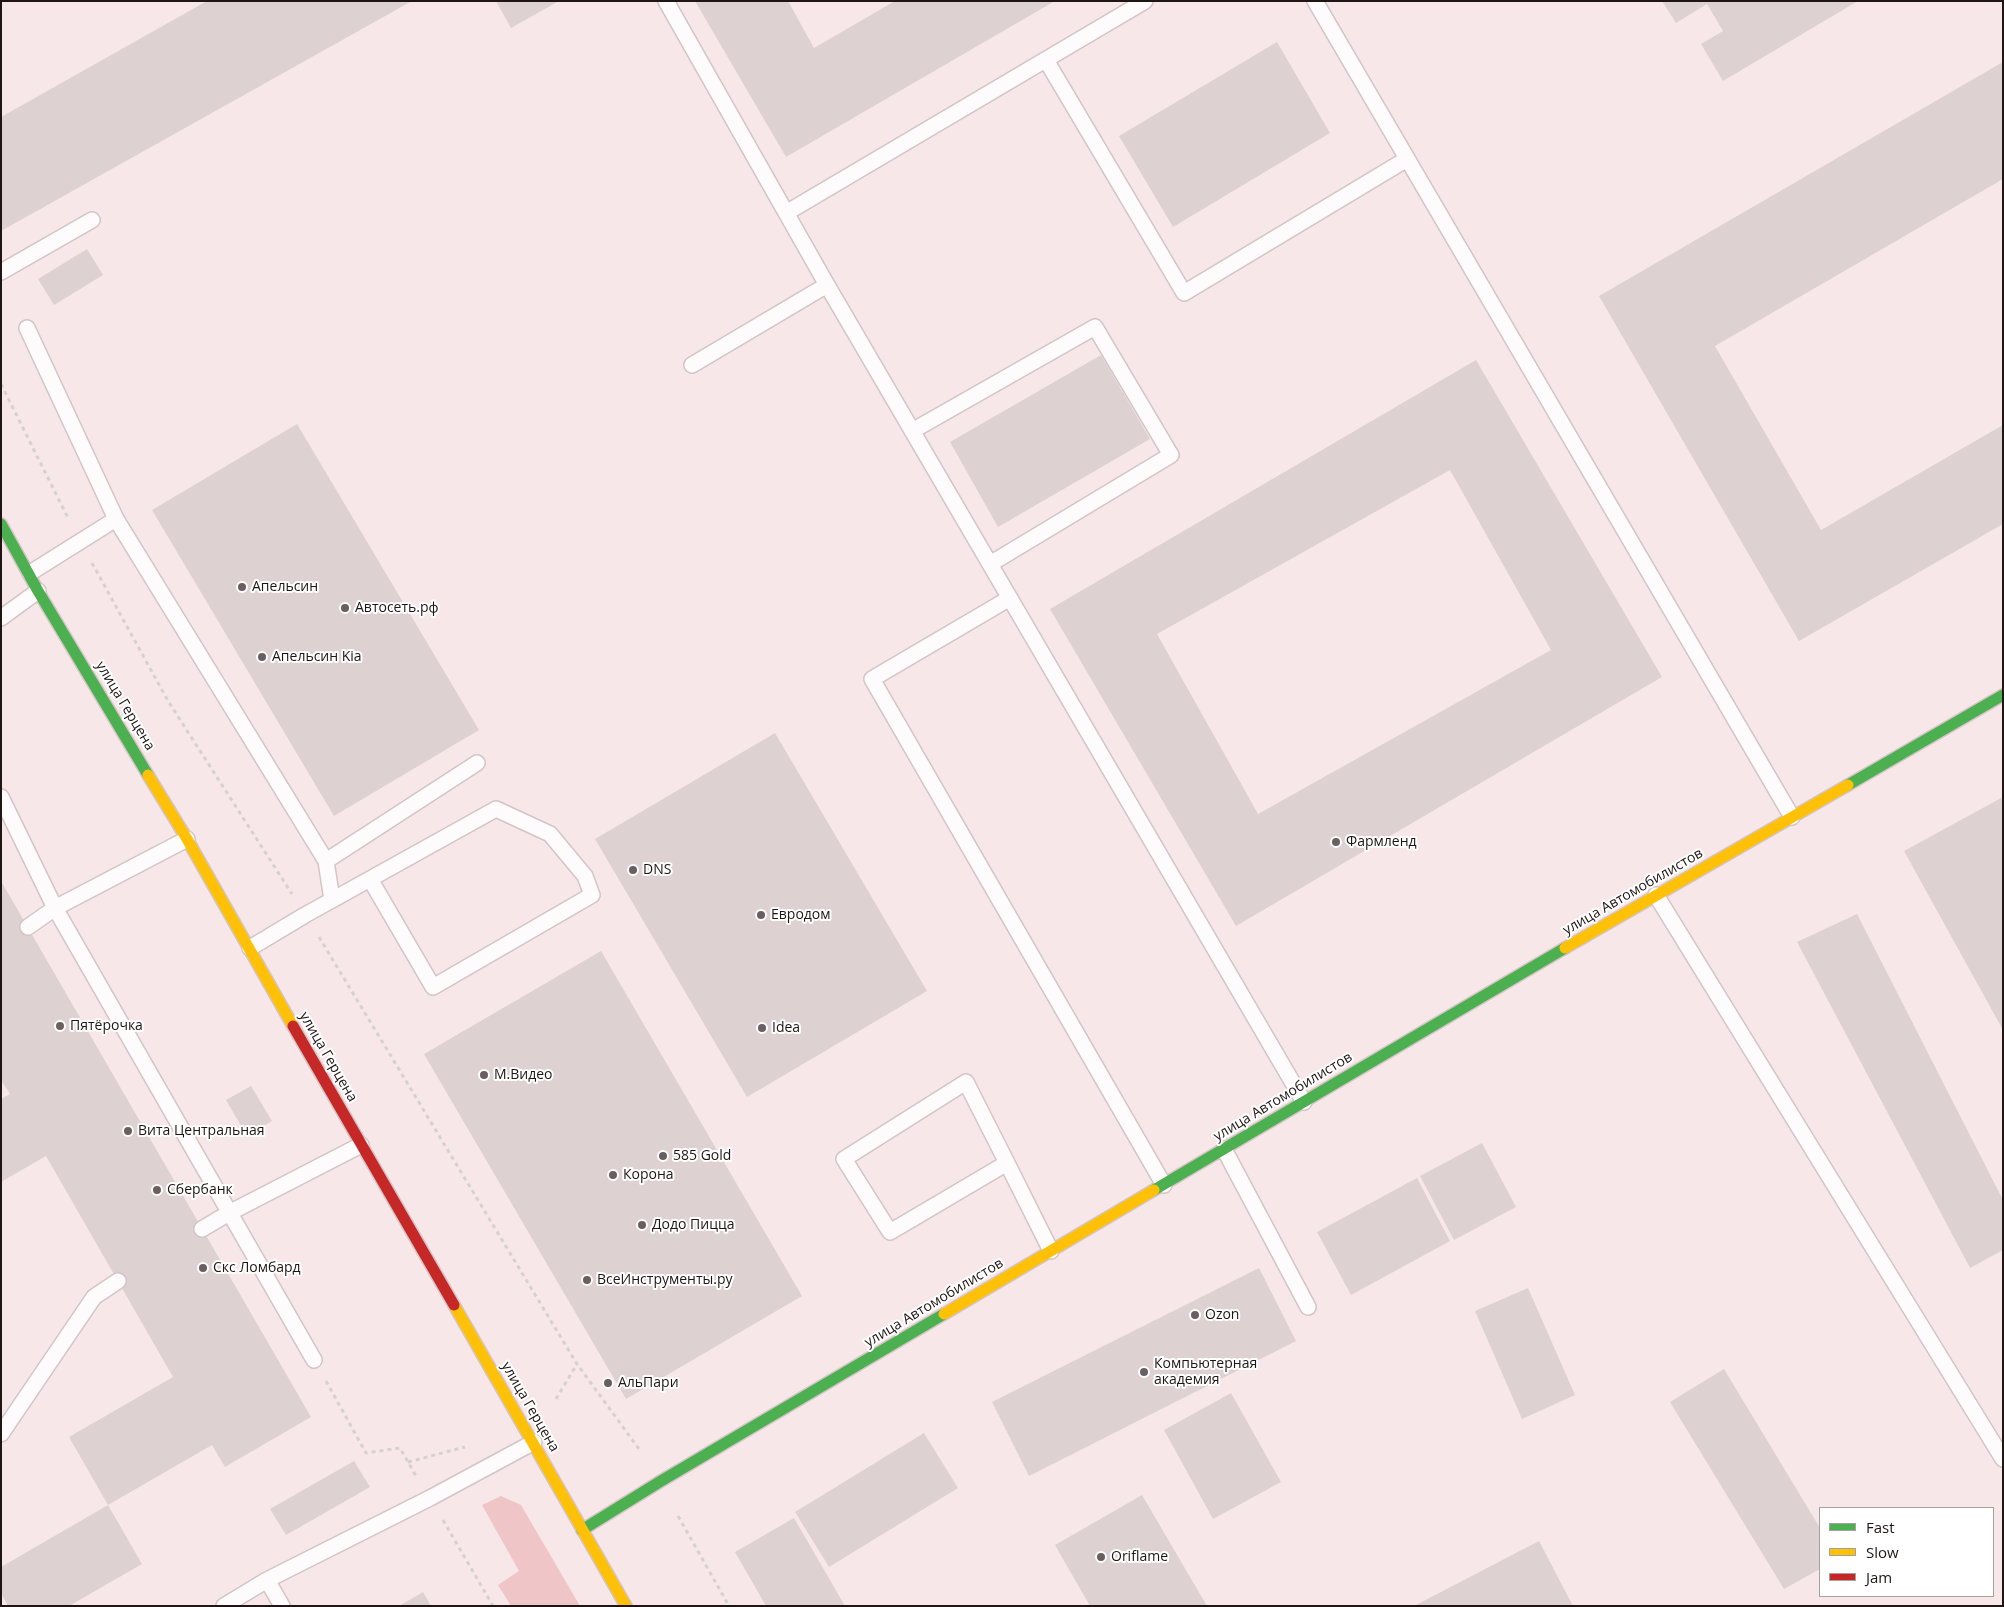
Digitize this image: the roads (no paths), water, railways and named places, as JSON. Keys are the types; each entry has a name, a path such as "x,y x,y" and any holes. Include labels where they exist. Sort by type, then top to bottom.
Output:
{"street":[{"name":"улица Герцена","path":"1,524 30,573 38,591 250,948 280,1004 534,1442 626,1606"},
{"name":"улица Автомобилистов","path":"582,1530 1656,895 2003,695"}],"lane":[{"path":"666,1 826,285 1304,1102"},
{"path":"786,213 1145,1"},
{"path":"1315,1 1792,817"},
{"path":"1046,60 1184,293 1407,159"},
{"path":"1,272 92,220"},
{"path":"692,365 826,285"},
{"path":"912,431 1095,327 1171,455 990,564"},
{"path":"27,328 116,519 326,861 332,900"},
{"path":"30,573 116,519"},
{"path":"1,618 38,591"},
{"path":"1010,598 872,679 1164,1185"},
{"path":"326,861 477,763"},
{"path":"1,797 55,908 314,1360"},
{"path":"250,948 305,915 496,809 550,834 585,876 592,895 433,987 370,879"},
{"path":"28,927 55,908 187,839"},
{"path":"1656,895 2003,1459"},
{"path":"1007,1163 890,1232 844,1159 966,1082 1007,1163 1051,1251"},
{"path":"202,1229 229,1212 361,1145"},
{"path":"1224,1149 1308,1307"},
{"path":"1,1434 94,1298 118,1281"},
{"path":"224,1606 267,1580 430,1498 534,1442"},
{"path":"267,1580 282,1606"}],"place":[{"name":"Апельсин","path":"242,587"},
{"name":"Автосеть.рф","path":"345,608"},
{"name":"Апельсин Kia","path":"262,657"},
{"name":"Фармленд","path":"1336,842"},
{"name":"DNS","path":"633,870"},
{"name":"Евродом","path":"761,915"},
{"name":"Пятёрочка","path":"60,1026"},
{"name":"Idea","path":"762,1028"},
{"name":"М.Видео","path":"484,1075"},
{"name":"Вита Центральная","path":"128,1131"},
{"name":"585 Gold","path":"663,1156"},
{"name":"Корона","path":"613,1175"},
{"name":"Сбербанк","path":"157,1190"},
{"name":"Додо Пицца","path":"642,1225"},
{"name":"Скс Ломбард","path":"203,1268"},
{"name":"ВсеИнструменты.ру","path":"587,1280"},
{"name":"Ozon","path":"1195,1315"},
{"name":"Компьютерная академия","path":"1144,1372"},
{"name":"АльПари","path":"608,1383"},
{"name":"Oriflame","path":"1101,1557"}]}
